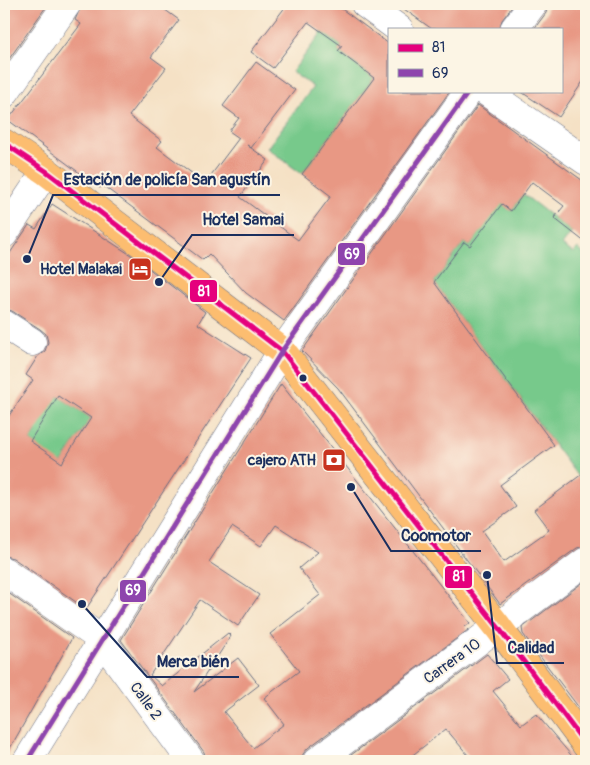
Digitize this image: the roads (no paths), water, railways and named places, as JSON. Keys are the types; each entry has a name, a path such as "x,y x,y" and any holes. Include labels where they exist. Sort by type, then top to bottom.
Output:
{"main road":[{"path":"4,143 46,171 282,351 498,627 586,745"}],"street":[{"path":"4,94 68,4"},
{"path":"364,4 398,28"},
{"path":"515,28 533,4"},
{"path":"27,761 282,351 468,92"},
{"path":"486,92 586,161"},
{"path":"4,234 14,203 46,171"},
{"path":"4,324 32,342"},
{"name":"Carrera 10","path":"317,761 586,561"},
{"name":"Calle 2","path":"4,571 101,640 191,761"}],"place":[{"name":"Estación de policía San agustín","path":"27,259"},
{"name":"Hotel Malakai","path":"140,269"},
{"name":"Hotel Samai","path":"159,282"},
{"name":"cajero ATH","path":"334,460"},
{"name":"Coomotor","path":"351,487"},
{"name":"Calidad","path":"487,575"},
{"name":"Merca bién","path":"82,604"}]}
